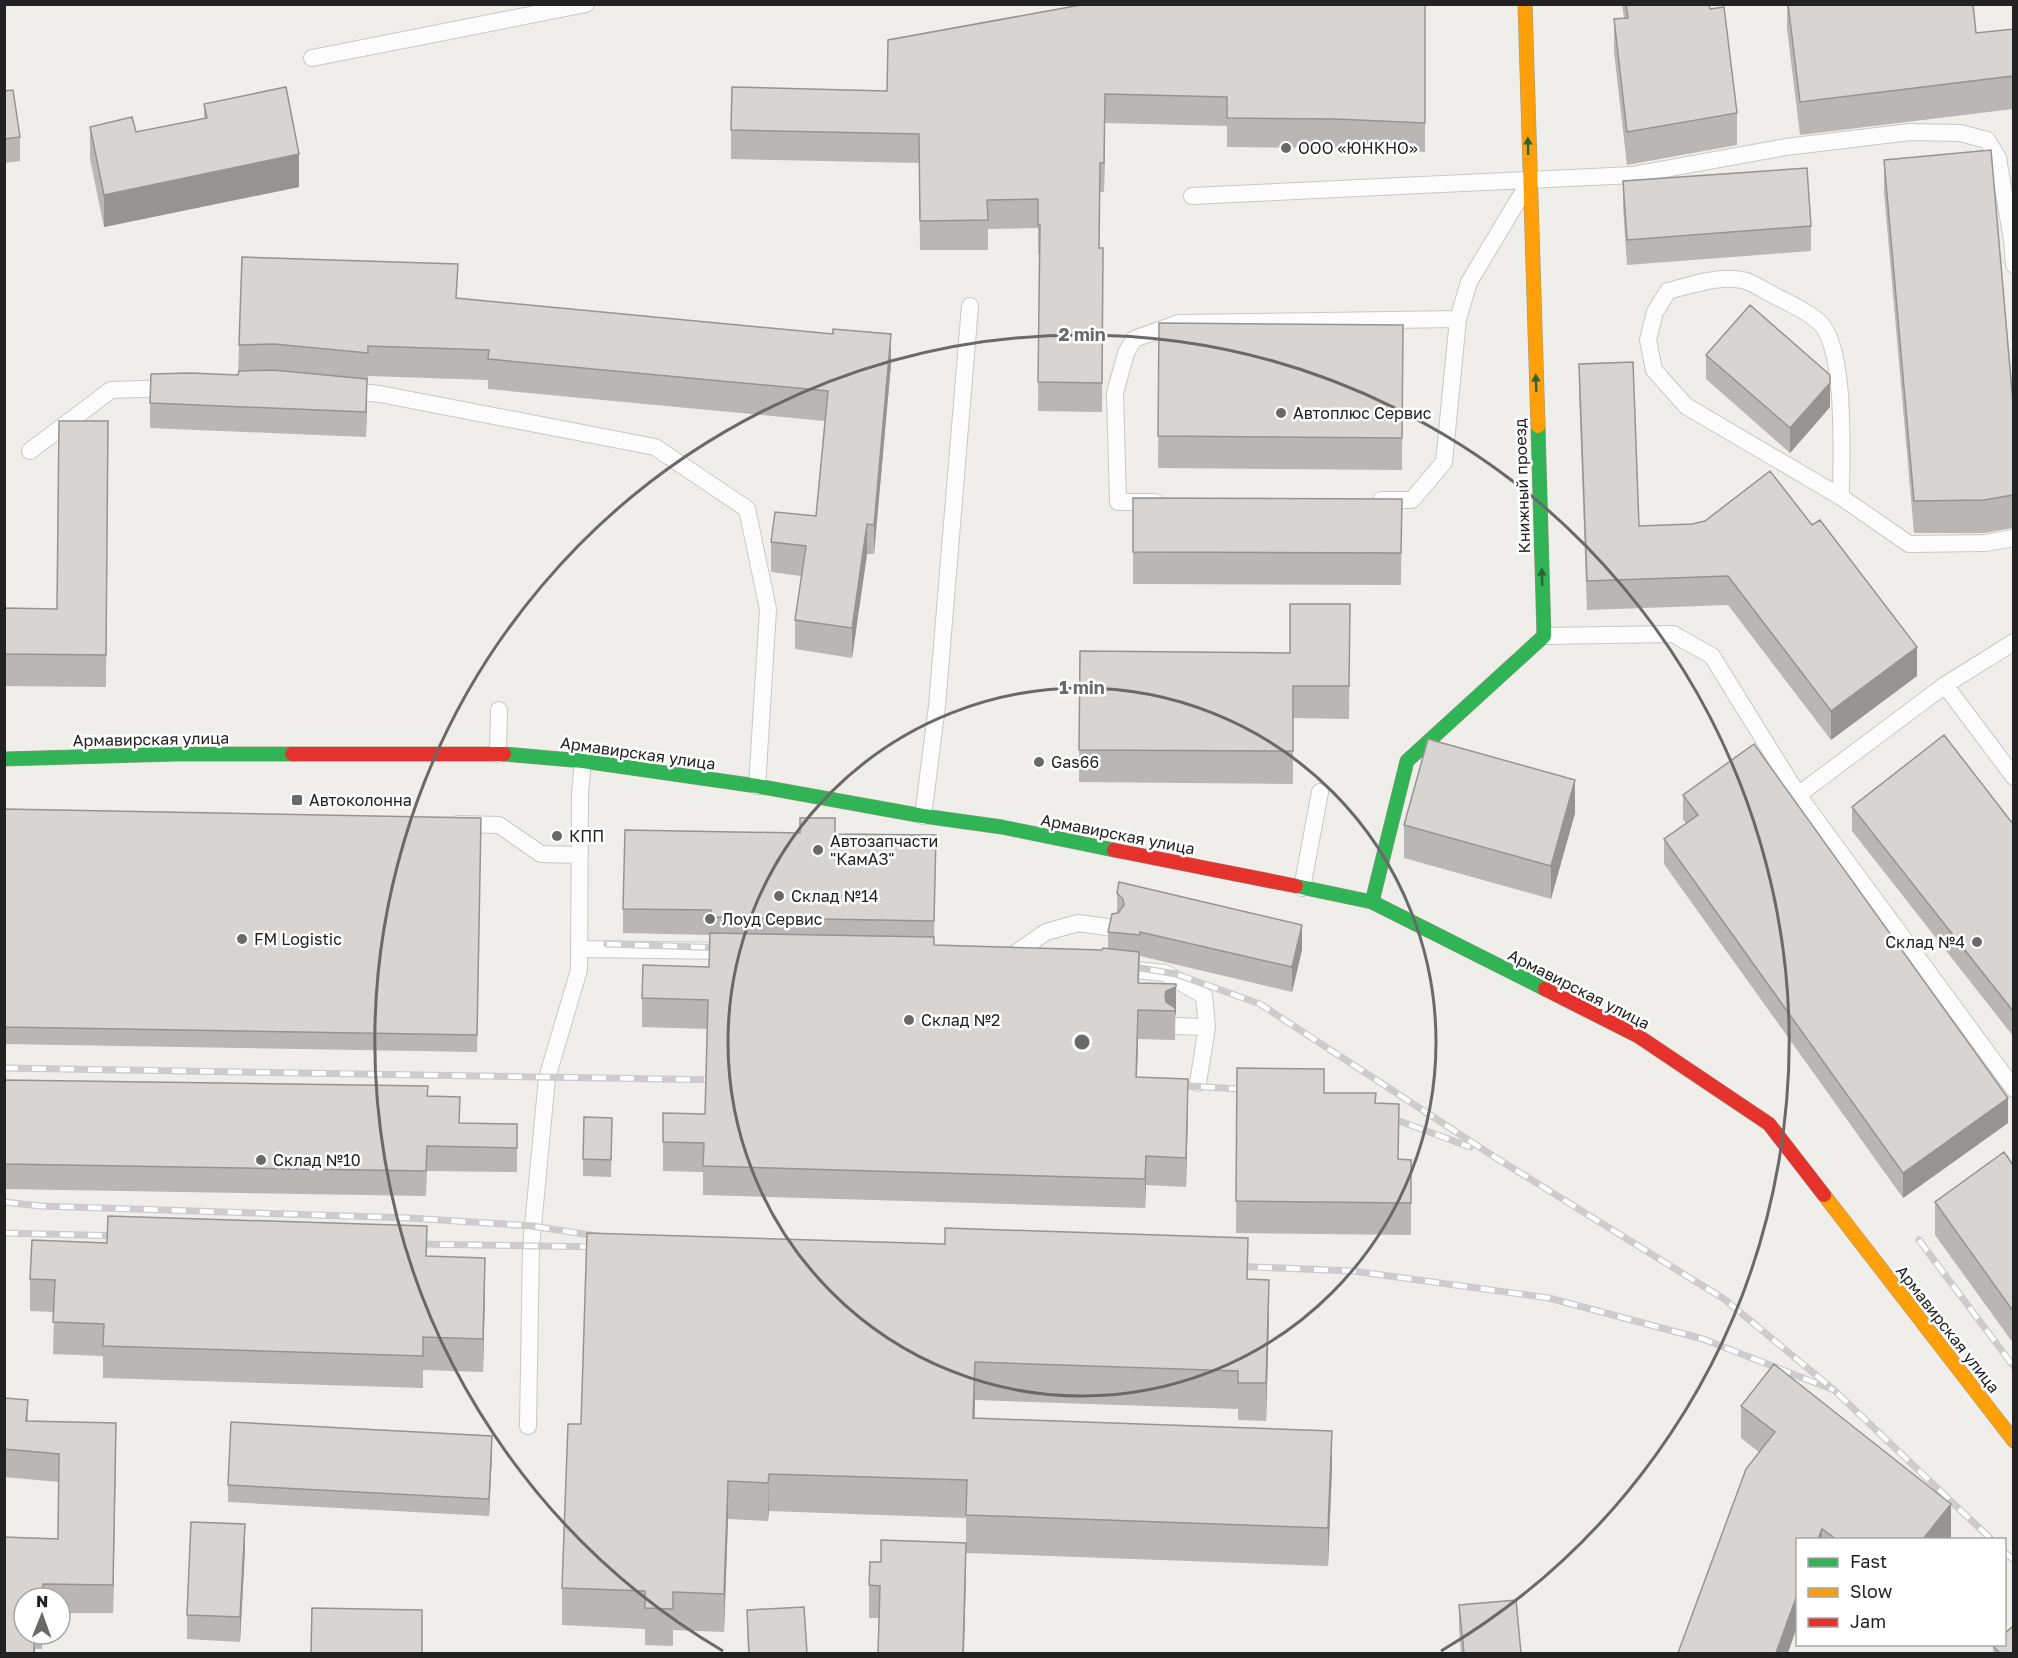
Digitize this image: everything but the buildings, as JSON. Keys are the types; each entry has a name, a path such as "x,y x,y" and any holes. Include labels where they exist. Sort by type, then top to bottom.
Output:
{"main road":[{"name":"Книжный проезд","path":"1525,4 1544,636"},
{"path":"1372,902 1407,761 1544,636"},
{"name":"Армавирская улица","path":"4,759 177,754 498,754 583,762 757,786 923,816 1002,827 1372,902 1638,1036 1769,1124 2013,1441"}],"lane":[{"path":"312,58 585,4"},
{"path":"1192,196 1632,175 1786,147 1910,132 1960,133 1987,140 1998,158 2012,240 2013,265"},
{"path":"1365,501 1412,500 1444,462 1458,319 1469,282 1529,181"},
{"path":"1841,497 1842,419 1834,348 1821,323 1787,302 1747,282 1728,279 1668,291 1654,312 1648,340 1654,369 1686,406 1841,497 1909,544 1985,543 2013,538"},
{"path":"923,816 937,706 970,306"},
{"path":"1177,502 1118,502 1115,393 1126,353 1134,339 1179,323 1458,319"},
{"path":"30,452 111,390 192,387"},
{"path":"333,389 380,394 655,447 747,509 768,609 757,786"},
{"path":"1544,636 1673,634 1712,656 1798,795 2013,1089"},
{"path":"1798,795 1946,685 2013,642"},
{"path":"1946,685 2013,777"},
{"path":"498,710 498,754"},
{"path":"528,1426 531,1247 547,1078 579,970 580,794 583,762"},
{"path":"1302,888 1320,792"},
{"path":"436,824 499,825 541,854 580,855"},
{"path":"1032,959 1004,956 1046,932 1078,923 1114,928"},
{"path":"580,949 747,952"},
{"path":"1098,966 1165,973 1204,996 1207,1027 1198,1083"},
{"path":"1175,1026 1207,1027"}],"railway":[{"path":"607,944 727,948"},
{"path":"1123,965 1176,974 1260,1004 1493,1156 1724,1299 1834,1390 1990,1538"},
{"path":"4,1068 723,1080"},
{"path":"1173,1085 1254,1090"},
{"path":"1383,1115 1470,1147"},
{"path":"4,1202 40,1206 410,1218 532,1226 603,1237"},
{"path":"4,1233 124,1236"},
{"path":"1919,1240 2014,1367"},
{"path":"412,1244 604,1247"},
{"path":"1230,1266 1353,1271 1549,1298 1703,1339 1834,1390"},
{"path":"2006,1554 2014,1560"}],"traffic: fast":[{"path":"1372,902 1407,761 1544,636 1538,426"},
{"path":"4,759 177,754 292,754"},
{"path":"504,754 583,761 757,786 923,816 1002,827 1114,850"},
{"path":"1296,886 1372,902 1545,989"}],"traffic: slow":[{"path":"1525,4 1538,426"},
{"path":"1824,1195 2014,1441"}],"traffic: jam":[{"path":"292,754 504,754"},
{"path":"1114,850 1296,886"},
{"path":"1545,989 1638,1036 1769,1124 1824,1195"}],"place":[{"name":"ООО «ЮНКНО»","path":"1286,148"},
{"name":"Автоплюс Сервис","path":"1281,413"},
{"name":"Gas66","path":"1039,762"},
{"name":"Автоколонна","path":"297,800"},
{"name":"КПП","path":"557,836"},
{"name":"Автозапчасти \"КамАЗ\"","path":"818,850"},
{"name":"Склад №14","path":"779,896"},
{"name":"Лоуд Сервис","path":"710,919"},
{"name":"FM Logistic","path":"242,939"},
{"name":"Склад №4","path":"1977,942"},
{"name":"Склад №2","path":"909,1020"},
{"name":"Склад №10","path":"261,1160"}]}
